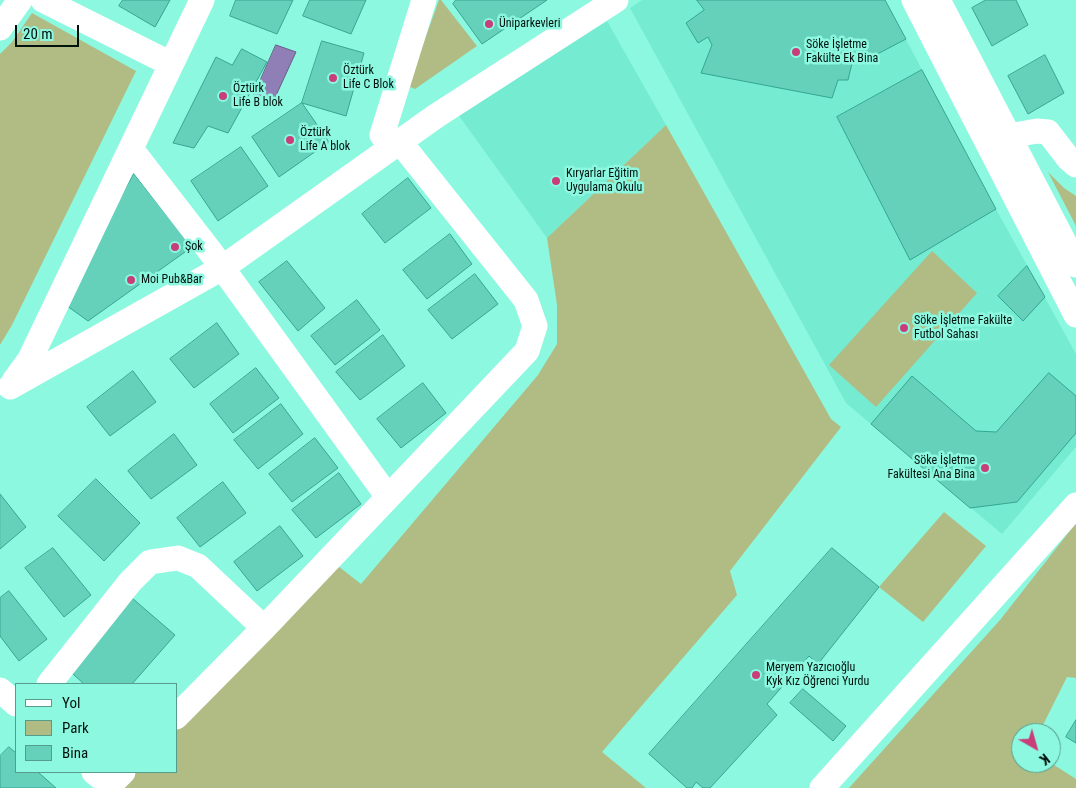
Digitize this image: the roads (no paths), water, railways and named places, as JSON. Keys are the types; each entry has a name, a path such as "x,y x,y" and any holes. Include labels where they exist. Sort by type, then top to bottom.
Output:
{"street":[{"path":"0,28 20,0"},
{"path":"43,0 171,64"},
{"path":"5,393 30,359 202,0"},
{"path":"391,138 424,0"},
{"path":"5,393 218,262 588,0"},
{"path":"391,138 436,116 616,0"},
{"path":"914,0 1076,315"},
{"path":"938,0 1076,265"},
{"path":"1009,136 1037,130 1048,132 1068,158 1076,165"},
{"path":"178,715 264,628 527,351 534,326 526,300 391,138"},
{"path":"131,149 218,262 388,496"},
{"path":"822,788 1076,505"},
{"path":"50,683 130,582 150,562 178,558 198,566 264,628"},
{"path":"0,690 15,703"},
{"path":"95,773 110,785 122,773"}],"place":[{"name":"Üniparkevleri","path":"489,24"},
{"name":"Söke İşletme Fakülte Ek Bina","path":"796,52"},
{"name":"Öztürk Life C Blok","path":"333,78"},
{"name":"Öztürk Life B blok","path":"223,96"},
{"name":"Öztürk Life A blok","path":"290,140"},
{"name":"Kıryarlar Eğitim Uygulama Okulu","path":"556,181"},
{"name":"Şok","path":"175,247"},
{"name":"Moi Pub&Bar","path":"131,280"},
{"name":"Söke İşletme Fakülte Futbol Sahası","path":"904,328"},
{"name":"Söke İşletme Fakültesi Ana Bina","path":"985,468"},
{"name":"Meryem Yazıcıoğlu Kyk Kız Öğrenci Yurdu","path":"756,675"}]}
